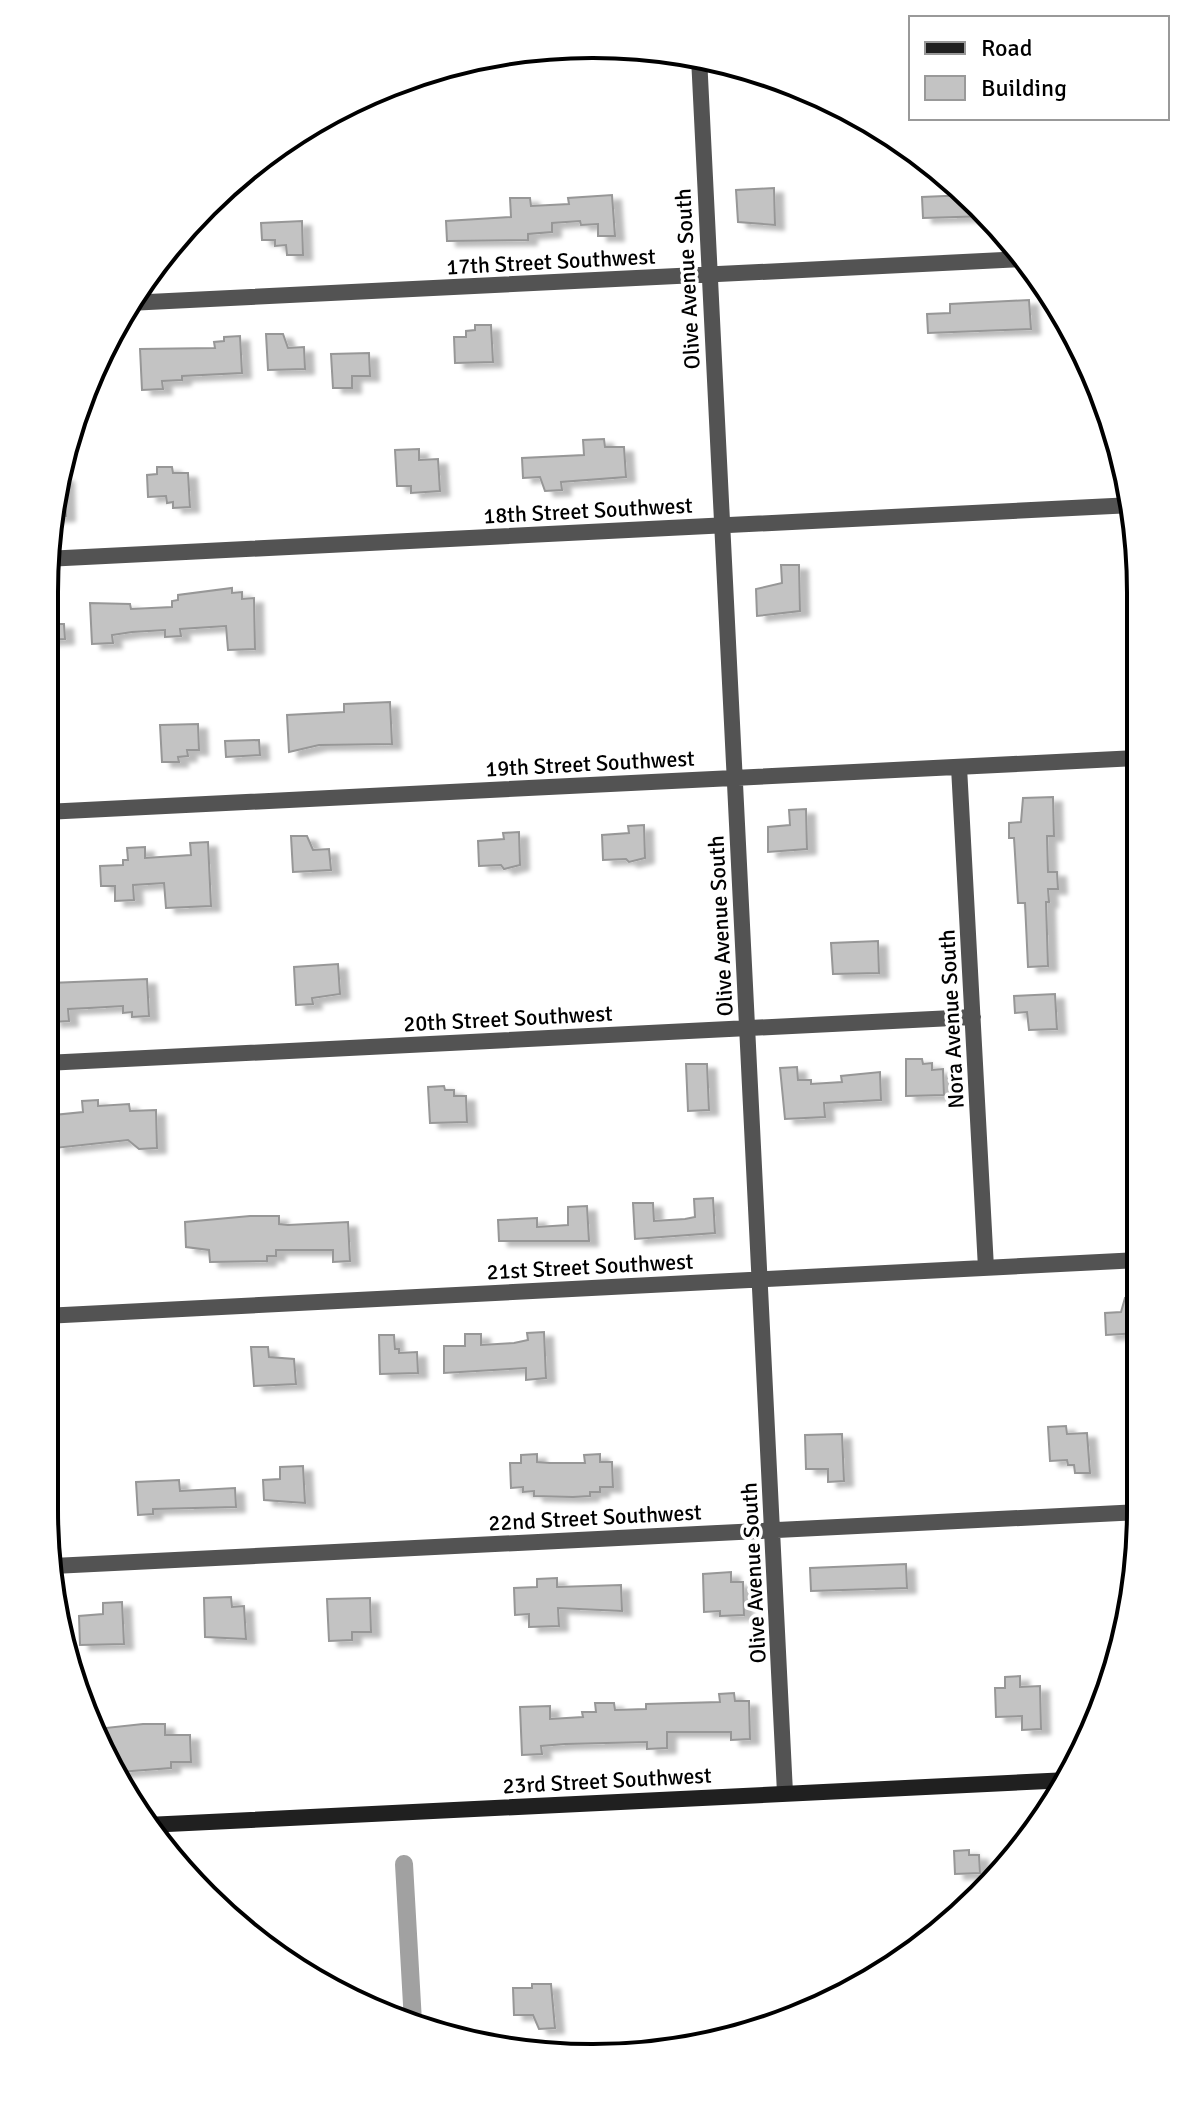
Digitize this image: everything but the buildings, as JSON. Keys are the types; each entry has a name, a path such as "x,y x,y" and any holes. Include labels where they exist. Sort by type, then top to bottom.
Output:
{"street":[{"name":"Olive Avenue South","path":"700,69 785,1793"},
{"name":"17th Street Southwest","path":"144,302 1011,260"},
{"name":"18th Street Southwest","path":"59,558 1120,506"},
{"name":"19th Street Southwest","path":"58,811 1127,759"},
{"name":"Nora Avenue South","path":"959,767 986,1268"},
{"name":"20th Street Southwest","path":"58,1062 973,1017"},
{"name":"21st Street Southwest","path":"58,1315 1127,1261"},
{"name":"22nd Street Southwest","path":"61,1566 1127,1513"},
{"name":"23rd Street Southwest","path":"161,1824 1053,1781"}],"waterway":[{"path":"404,1864 412,2013"}]}
